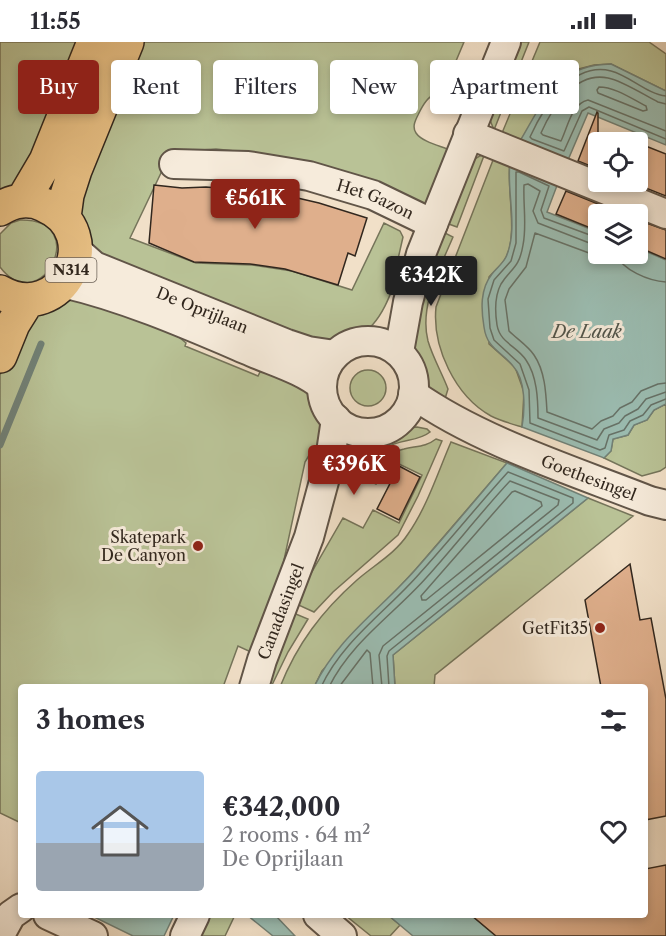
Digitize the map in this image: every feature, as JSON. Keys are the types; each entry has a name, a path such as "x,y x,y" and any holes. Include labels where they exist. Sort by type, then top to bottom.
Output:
{"main road":[{"path":"11,205 46,160 93,42"},
{"path":"64,217 67,195 75,170 127,42"},
{"path":"11,205 37,201 64,217"},
{"name":"N314","path":"0,356 13,324 14,296 47,295 63,284 70,273 76,250 74,237 64,217"}],"street":[{"path":"399,352 408,302 421,254 506,42"},
{"path":"468,134 666,214"},
{"name":"Het Gazon","path":"174,164 248,166 309,176 373,195 433,224"},
{"name":"De Oprijlaan","path":"76,250 94,266 109,273 287,344 322,354 335,355"},
{"path":"369,340 384,321 421,254"},
{"name":"De Oprijlaan","path":"63,284 114,296 275,361 322,386"},
{"path":"369,340 387,345 399,352 408,364 413,377 407,406 393,425 381,431 367,433 356,431 336,419 327,407 322,386 326,368 335,355 345,346 369,340"},
{"name":"Goethesingel","path":"407,406 439,424 512,446 650,501 666,505"},
{"name":"Canadasingel","path":"309,537 330,459 336,419"},
{"name":"Canadasingel","path":"255,684 309,537 343,466 367,433"},
{"path":"0,935 11,915 18,910"},
{"path":"54,918 93,936"},
{"path":"185,936 194,918"},
{"path":"321,918 342,936"}],"green space":[{"path":"0,42 87,42 80,60 18,60 18,114 58,114 34,172 0,199"},
{"path":"136,42 464,42 456,60 430,60 430,97 423,105 414,124 419,136 450,150 426,205 254,153 216,149 171,152 130,238 196,263 252,265 292,271 352,290 384,223 400,231 403,237 398,259 404,262 379,317 371,327 346,342 328,346 107,262 89,247 78,212 111,114 201,114 201,60 130,60"},
{"path":"518,42 529,42 522,60 511,60"},
{"path":"540,42 649,42 666,54 666,91 611,64 579,69 579,60 532,60"},
{"path":"500,114 494,130 488,115"},
{"path":"510,114 541,114 520,141 502,133"},
{"path":"485,153 457,227 446,223 471,161"},
{"path":"495,155 510,161 512,225 509,250 502,264 489,277 489,344 515,367 524,392 522,427 491,416 467,396 448,369 442,354 436,322 436,307"},
{"path":"20,220 42,224 53,234 57,248 53,263 44,275 31,282 16,280 0,267 0,234 11,223"},
{"path":"443,232 453,237 432,288 426,314 426,328 430,347 448,389 444,402 426,391 418,379 411,356 409,334"},
{"path":"68,297 162,323 186,343 185,346 258,376 264,364 304,383 320,405 327,429 324,451 311,452 305,462 278,588 253,653 238,646 224,684 18,684 18,822 0,813 0,375 21,325"},
{"path":"368,370 381,375 386,388 381,401 368,406 355,401 350,388 355,375"},
{"path":"666,404 666,467 642,476 604,458 611,451 613,439 628,435 634,425 647,420 654,410"},
{"path":"417,427 430,432 391,445 362,468 351,466 359,450 375,438"},
{"path":"436,439 442,441 398,535 333,592 314,612 294,603 343,518 363,528 373,510 399,523 422,475 397,463 387,482 380,478 376,484 368,480 379,465 393,453 425,445"},
{"path":"451,442 507,463 416,569 322,671 316,684 281,684 294,656 322,616 357,580 397,548 415,524"},
{"path":"588,498 633,516 435,675 434,684 395,684 393,655"},
{"path":"291,612 308,619 272,684 264,684"},
{"path":"206,918 234,918 225,936 197,936"},
{"path":"349,918 392,918 400,925 390,936 371,936"}],"water":[{"path":"611,64 666,91 666,145 648,138 648,132 634,132 588,113 568,160 520,141 535,114 579,114 579,70"},
{"name":"De Laak","path":"510,161 558,183 547,212 588,228 588,264 648,264 648,252 666,260 666,404 654,410 647,420 634,425 628,435 613,439 611,451 604,458 522,427 524,403 520,379 513,366 491,345 486,334 482,313 483,293 488,280 506,257 512,234"},
{"path":"507,463 588,498 393,655 395,684 316,684 335,653 348,638 416,569"},
{"path":"96,918 173,918 164,936 133,936"},
{"path":"251,918 278,918 295,936 273,936"},
{"path":"392,918 475,918 496,936 413,936"}],"building":[{"path":"597,112 598,132 589,132"},
{"path":"588,135 588,165 578,161"},
{"path":"648,147 666,154 666,196 648,189"},
{"path":"154,185 276,193 367,218 355,256 348,253 338,285 285,269 250,264 194,262 149,243"},
{"path":"566,191 598,204 588,204 588,227 556,214"},
{"path":"648,224 666,230 666,259 648,251"},
{"path":"399,466 420,477 399,520 377,509"},
{"path":"630,564 640,620 651,618 666,699 666,816 648,819 648,684 600,684 585,600"},
{"path":"666,865 666,936 496,936 475,918 648,918 648,868"}],"waterway":[{"path":"0,445 41,344"}],"place":[{"name":"Skatepark De Canyon","path":"198,546"},
{"name":"GetFit35","path":"600,628"}]}
